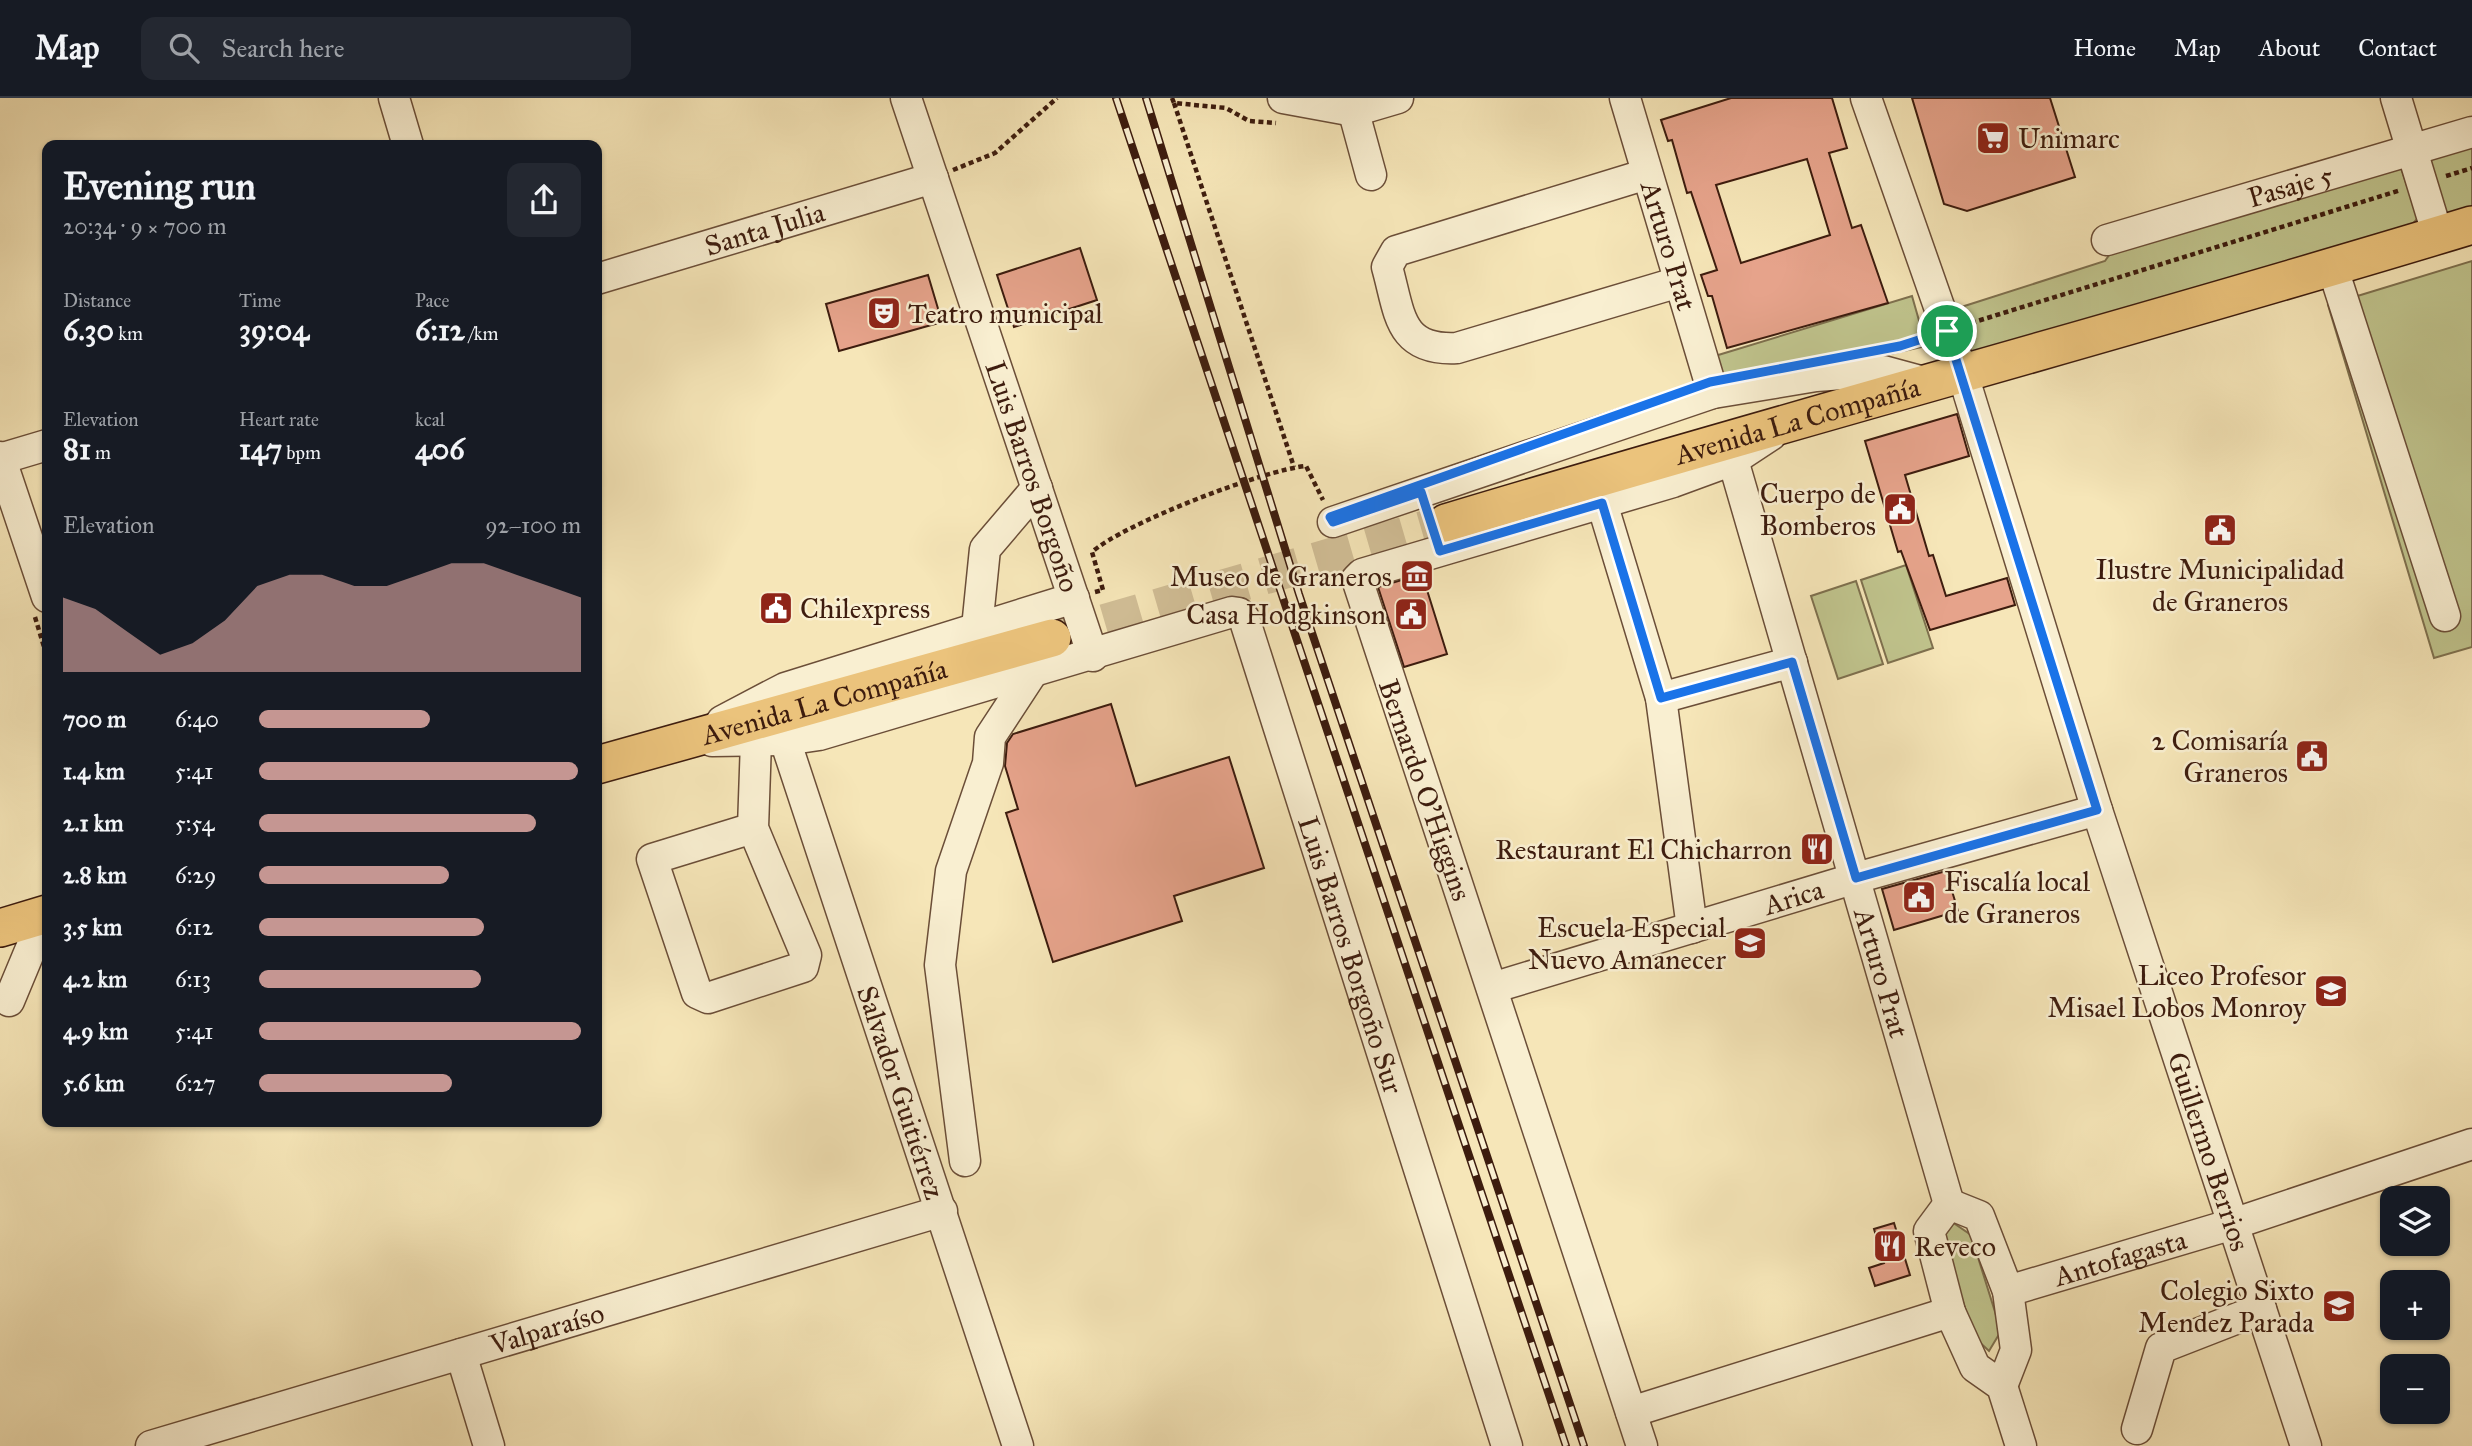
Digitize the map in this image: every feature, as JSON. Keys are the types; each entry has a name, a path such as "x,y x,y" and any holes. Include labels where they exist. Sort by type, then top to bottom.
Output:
{"main road":[{"name":"Avenida La Compañía","path":"1443,537 1794,421 1947,380 2455,230"},
{"name":"Avenida La Compañía","path":"602,764 1052,638"},
{"path":"0,928 42,931"},
{"path":"0,951 42,931"}],"street":[{"path":"394,98 407,140"},
{"name":"Luis Barros Borgoño","path":"906,98 1093,656"},
{"path":"1283,98 1352,104 1398,98"},
{"name":"Arturo Prat","path":"1625,98 1713,393"},
{"name":"Guillermo Berrios","path":"1866,98 1947,331 1947,380 2097,810 2305,1446"},
{"path":"2396,98 2422,184 2455,230"},
{"path":"1352,104 1371,175"},
{"name":"Pasaje 5","path":"2107,240 2472,132"},
{"path":"1647,174 1396,251 1387,267 1404,326 1411,337 1428,347 1457,348 1679,282"},
{"name":"Santa Julia","path":"602,277 933,178"},
{"path":"2333,268 2445,617"},
{"path":"1333,522 1713,393 1816,376 1883,371 1947,380"},
{"name":"Bernardo O'Higgins","path":"1642,1446 1357,587 1357,579 1362,573 1443,537 1602,503 1673,482 1733,460 1794,421"},
{"path":"42,446 0,458 42,582"},
{"name":"Arturo Prat","path":"1733,460 1950,1204"},
{"path":"977,628 985,549 1037,488"},
{"path":"1421,492 1443,537"},
{"path":"1602,503 1661,698 1692,928"},
{"path":"687,742 785,688 1074,598"},
{"name":"Luis Barros Borgoño Sur","path":"1093,656 1232,612 1239,613 1244,618 1507,1446"},
{"path":"687,742 771,740 819,735 1093,656"},
{"path":"1661,698 1792,662"},
{"path":"965,1161 940,965 951,871 988,764 990,737 1032,673"},
{"path":"753,828 652,859 697,993 703,997 708,998 803,967 805,961 806,955 753,828 771,740"},
{"name":"Salvador Guitiérrez","path":"771,740 942,1211 1018,1446"},
{"name":"Arica","path":"1492,988 1856,878 2097,810"},
{"path":"9,1001 42,933"},
{"name":"Antofagasta","path":"2008,1291 2233,1224 2472,1144"},
{"path":"2002,1386 2016,1350 2008,1291 1979,1216 1950,1204 1929,1231 1950,1312 1975,1367 2002,1386 2021,1446"},
{"name":"Valparaíso","path":"160,1445 942,1211"},
{"path":"2137,1429 2161,1348 2260,1309"},
{"path":"1631,1412 1950,1312"},
{"path":"461,1354 489,1446"}],"path":[{"path":"933,178 995,153 1057,98"},
{"path":"1174,103 1294,467"},
{"path":"1886,348 2472,168"},
{"path":"1074,598 1103,590 1092,552 1104,541 1245,482 1294,467 1306,466 1312,473 1333,522"}],"green space":[{"path":"2472,139 2472,216 2454,221 2434,208 2418,156"},
{"path":"2399,162 2418,218 2406,231 1970,363 1952,310 2105,261 2114,248"},
{"path":"2472,261 2472,647 2434,658 2328,305"},
{"path":"1912,296 1924,338 1922,347 1819,370 1723,384 1715,356"},
{"path":"1906,565 1933,648 1888,663 1861,580"},
{"path":"1856,581 1883,664 1838,679 1811,596"},
{"path":"1952,1222 1971,1235 2001,1331 1989,1351 1974,1337 1943,1238"}],"building":[{"path":"1731,98 1832,98 1847,148 1829,153 1852,228 1861,225 1888,303 1727,348 1712,296 1708,296 1701,275 1717,270 1691,192 1687,193 1672,140 1668,141 1661,120","holes":["1807,159 1830,235 1741,263 1716,185"]},
{"name":"Unimarc","path":"1912,98 2050,98 2075,177 1967,211 1944,204"},
{"path":"1080,248 1097,300 1014,327 997,275"},
{"name":"Teatro municipal","path":"928,275 942,322 839,351 826,304"},
{"name":"Cuerpo de Bomberos","path":"1957,414 1969,456 1905,475 1929,556 1933,555 1946,596 2007,578 2015,605 1930,630 1901,551 1898,552 1865,441"},
{"name":"Casa Hodgkinson","path":"1422,574 1447,654 1404,667 1378,587"},
{"path":"1111,704 1136,786 1229,757 1264,868 1174,896 1182,921 1053,962 1006,813 1018,809 1005,766 1007,743 1013,734"},
{"name":"Fiscalía local de Graneros","path":"1946,871 1958,911 1894,930 1882,889"},
{"name":"Reveco","path":"1894,1223 1910,1275 1875,1286 1869,1268 1884,1263 1874,1229"}],"tunnel":[{"path":"1052,638 1446,523"}],"railway":[{"path":"1116,98 1566,1446"},
{"path":"1146,98 1299,594 1584,1446"}],"place":[{"name":"Unimarc","path":"1993,138"},
{"name":"Teatro municipal","path":"884,313"},
{"name":"Cuerpo de Bomberos","path":"1900,509"},
{"name":"Ilustre Municipalidad de Graneros","path":"2220,530"},
{"name":"Museo de Graneros","path":"1417,576"},
{"name":"Chilexpress","path":"776,608"},
{"name":"Casa Hodgkinson","path":"1411,614"},
{"name":"2 Comisaría Graneros","path":"2312,756"},
{"name":"Restaurant El Chicharron","path":"1817,849"},
{"name":"Fiscalía local de Graneros","path":"1919,897"},
{"name":"Escuela Especial Nuevo Amanecer","path":"1750,943"},
{"name":"Liceo Profesor Misael Lobos Monroy","path":"2331,991"},
{"name":"Reveco","path":"1890,1246"},
{"name":"Colegio Sixto Mendez Parada","path":"2339,1306"}],"route":[{"path":"1947,331 1963,375 2097,810 1856,878 1792,662 1661,698 1602,503 1440,551 1421,492 1333,522 1330,517 1710,382 1900,346 1947,331"}]}
